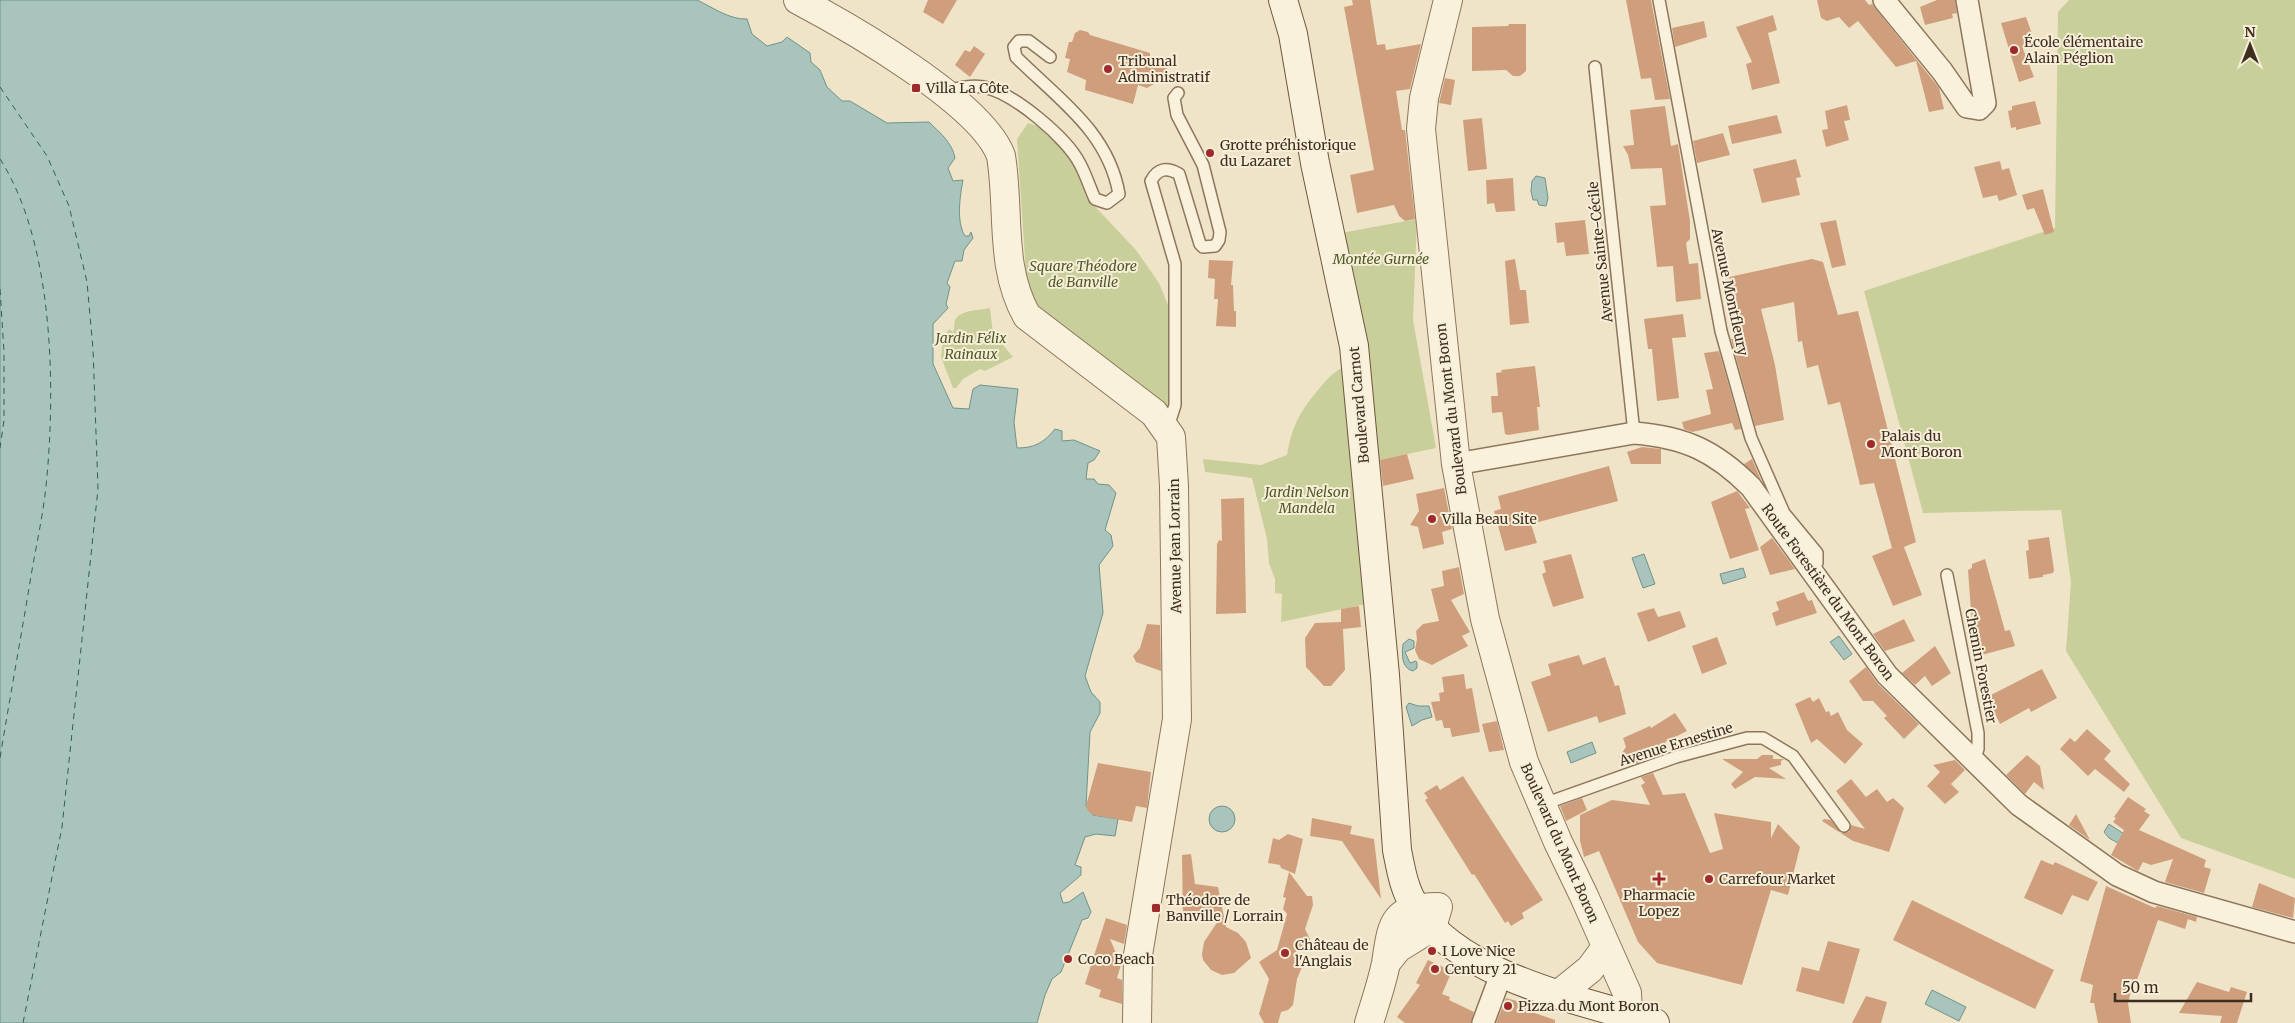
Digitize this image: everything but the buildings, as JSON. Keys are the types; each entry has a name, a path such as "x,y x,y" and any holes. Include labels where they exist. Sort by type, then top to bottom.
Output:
{"street":[{"path":"798,0 861,36 942,92"},
{"name":"Boulevard Carnot","path":"1283,0 1293,34 1315,163 1354,346 1396,816 1397,850 1402,878 1428,914 1502,972"},
{"name":"Boulevard du Mont Boron","path":"1448,0 1424,98 1421,129 1456,464 1484,619 1521,753 1541,805 1627,994 1628,1015"},
{"path":"1884,0 1942,71 1967,107 1979,109 1985,103 1966,0"},
{"name":"Avenue Jean Lorrain","path":"942,92 979,124 994,140 1001,156 1011,276 1019,301 1027,316 1154,412 1171,437 1177,719 1138,955 1137,1023"},
{"name":"Route Forestière du Mont Boron","path":"1456,464 1634,433 1662,435 1712,454 1730,466 1751,487 1887,675 2019,805 2117,875 2154,892 2295,932"},
{"path":"1369,1023 1386,963 1428,914"},
{"path":"1559,994 1590,969 1606,947"},
{"path":"1484,1023 1502,972 1559,994 1655,1023"}],"lane":[{"name":"Avenue Montfleury","path":"1659,0 1721,331 1752,438 1784,514 1817,553 1817,563 1812,569"},
{"path":"942,92 968,86 990,89 997,91 1035,116 1057,134 1080,163 1095,199 1107,203 1118,194 1116,177 1098,140 1077,113 1016,56 1014,47 1019,41 1028,41 1050,56"},
{"name":"Avenue Sainte-Cécile","path":"1595,68 1634,433"},
{"path":"1167,429 1175,405 1175,264 1151,182 1155,174 1162,169 1171,169 1180,174 1200,244 1203,248 1214,246 1219,240 1220,232 1203,165 1177,115 1174,98 1178,93"},
{"name":"Chemin Forestier","path":"1947,575 1978,733 1978,749 1974,762"},
{"name":"Avenue Ernestine","path":"1541,805 1676,757 1747,738 1763,738 1793,756 1844,826"}],"green space":[{"path":"2069,0 2295,0 2295,879 2181,838 2066,651 2071,582 2061,510 1923,513 1864,291 2055,228 2058,12"},
{"name":"Square Théodore de Banville","path":"1028,123 1037,126 1055,138 1076,165 1086,197 1136,250 1159,283 1173,317 1174,366 1169,408 1039,307 1031,292 1026,273 1017,139"},
{"name":"Montée Gurnée","path":"1417,219 1413,320 1436,448 1379,460 1366,334 1341,233"},
{"name":"Jardin Félix Rainaux","path":"990,308 993,333 1013,357 985,371 980,369 963,379 956,388 953,388 941,357 943,339 949,329 953,332 955,320 961,314"},
{"name":"Jardin Nelson Mandela","path":"1342,368 1366,604 1281,622 1282,594 1275,593 1275,579 1269,563 1267,539 1252,478 1205,472 1203,459 1261,465 1287,455 1294,427 1302,412 1327,380"}],"water":[{"path":"0,0 697,0 728,15 747,19 752,34 767,46 782,42 787,37 810,53 811,62 820,70 827,87 842,101 850,101 887,123 929,122 945,138 953,152 955,158 948,168 953,181 963,180 960,201 960,224 965,236 969,236 971,232 973,238 964,250 962,261 955,261 947,283 950,287 946,304 948,308 933,324 933,364 953,408 969,409 973,389 980,385 1018,389 1014,422 1017,448 1038,444 1055,429 1062,431 1062,441 1074,440 1100,451 1094,460 1088,463 1086,479 1094,479 1098,484 1109,485 1116,493 1105,530 1111,535 1113,546 1099,565 1103,613 1085,676 1091,692 1100,702 1100,713 1090,732 1086,806 1093,815 1118,819 1115,836 1096,834 1085,837 1075,865 1081,867 1081,875 1060,893 1063,903 1069,902 1083,892 1091,912 1088,918 1082,920 1061,972 1052,979 1037,1023 0,1023"},
{"path":"1536,176 1545,178 1548,198 1546,206 1539,205 1537,200 1533,200 1531,191 1532,181"},
{"path":"1644,554 1655,584 1643,588 1632,558"},
{"path":"1743,568 1746,577 1723,584 1720,574"},
{"path":"1839,636 1852,654 1844,660 1830,642"},
{"path":"1409,639 1414,641 1414,648 1405,652 1410,663 1416,661 1417,663 1417,668 1413,671 1404,664 1403,656 1403,644"},
{"path":"1409,703 1418,706 1429,706 1432,717 1412,726 1406,707"},
{"path":"1592,742 1596,753 1571,763 1567,752"},
{"path":"1222,806 1231,810 1235,819 1231,828 1222,832 1213,828 1209,819 1213,810"},
{"path":"2109,824 2127,836 2118,843 2109,838 2104,832"},
{"path":"1932,990 1966,1007 1959,1021 1925,1004"}],"ferry route":[{"path":"0,87 47,156 69,206 87,282 93,349 98,489 62,827 23,1023"},
{"path":"0,159 18,193 31,232 41,274 47,318 51,406 43,508 0,758"},
{"path":"0,289 4,352 4,420 0,448"}],"place":[{"name":"École élémentaire Alain Péglion","path":"2014,50"},
{"name":"Tribunal Administratif","path":"1108,69"},
{"name":"Villa La Côte","path":"916,88"},
{"name":"Grotte préhistorique du Lazaret","path":"1210,153"},
{"name":"Palais du Mont Boron","path":"1871,444"},
{"name":"Villa Beau Site","path":"1432,519"},
{"name":"Pharmacie Lopez","path":"1659,879"},
{"name":"Carrefour Market","path":"1709,879"},
{"name":"Théodore de Banville / Lorrain","path":"1156,908"},
{"name":"I Love Nice","path":"1432,951"},
{"name":"Château de l'Anglais","path":"1285,953"},
{"name":"Coco Beach","path":"1068,959"},
{"name":"Century 21","path":"1435,969"},
{"name":"Pizza du Mont Boron","path":"1508,1006"}]}
